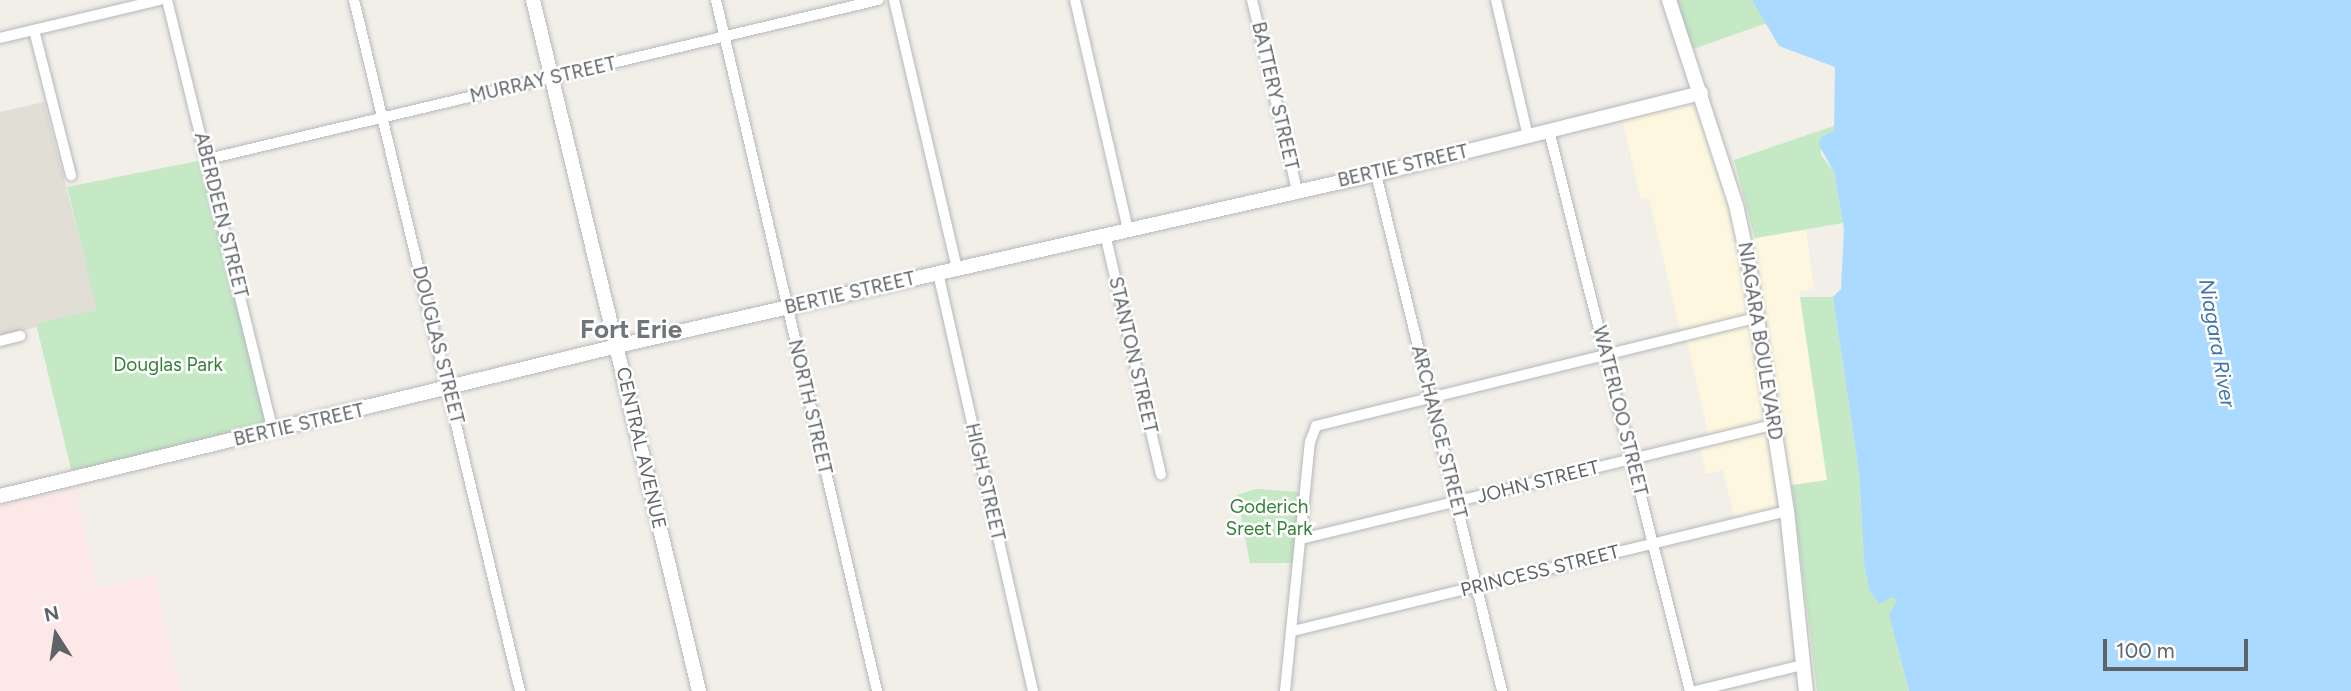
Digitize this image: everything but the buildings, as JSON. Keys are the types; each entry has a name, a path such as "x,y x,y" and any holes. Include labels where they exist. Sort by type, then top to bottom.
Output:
{"street":[{"path":"0,38 160,0"},
{"name":"ABERDEEN STREET","path":"167,0 274,431"},
{"name":"DOUGLAS STREET","path":"354,0 520,691"},
{"name":"CENTRAL AVENUE","path":"533,0 699,691"},
{"name":"NORTH STREET","path":"716,0 877,691"},
{"name":"MURRAY STREET","path":"208,159 878,0"},
{"path":"894,0 957,268"},
{"path":"1075,0 1128,229"},
{"name":"BATTERY STREET","path":"1252,0 1297,191"},
{"path":"1496,0 1528,136"},
{"name":"NIAGARA BOULEVARD","path":"1668,0 1736,205 1775,424 1806,691"},
{"path":"34,30 71,175"},
{"name":"BERTIE STREET","path":"0,496 617,346 1376,174 1701,93"},
{"name":"WATERLOO STREET","path":"1549,131 1690,691"},
{"name":"ARCHANGE STREET","path":"1376,174 1502,691"},
{"name":"STANTON STREET","path":"1105,234 1161,475"},
{"name":"HIGH STREET","path":"938,273 1033,691"},
{"path":"1285,691 1310,442 1319,425 1757,318"},
{"path":"0,341 20,336"},
{"name":"JOHN STREET","path":"1301,539 1775,424"},
{"name":"PRINCESS STREET","path":"1293,631 1787,511"},
{"path":"1696,691 1803,665"}],"shaded area":[{"path":"1701,93 1744,240 1806,230 1814,288 1799,292 1828,481 1784,486 1787,511 1736,524 1723,470 1706,474 1699,443 1710,440 1684,329 1680,329 1649,198 1641,200 1621,113"},
{"path":"44,102 98,310 0,337 0,112"},
{"path":"75,488 96,588 154,575 181,691 0,691 0,506"}],"green space":[{"path":"1675,0 1752,0 1767,23 1693,49"},
{"path":"1834,126 1834,131 1821,137 1821,155 1834,172 1843,223 1755,238 1734,160"},
{"name":"Douglas Park","path":"208,159 273,431 73,477 37,328 38,323 97,310 67,187"},
{"path":"1800,297 1833,297 1859,472 1864,562 1898,601 1889,615 1909,691 1817,691 1792,485 1827,480"},
{"name":"Goderich Sreet Park","path":"1256,489 1300,492 1294,563 1250,563 1237,495"}],"water":[{"name":"Niagara River","path":"1752,0 2351,0 2351,691 1909,691 1889,615 1897,600 1892,597 1879,604 1869,589 1864,562 1859,472 1833,297 1841,289 1844,229 1834,172 1819,145 1821,137 1834,131 1835,67 1779,46"}],"district":[{"name":"Fort Erie","path":"631,330"}]}
